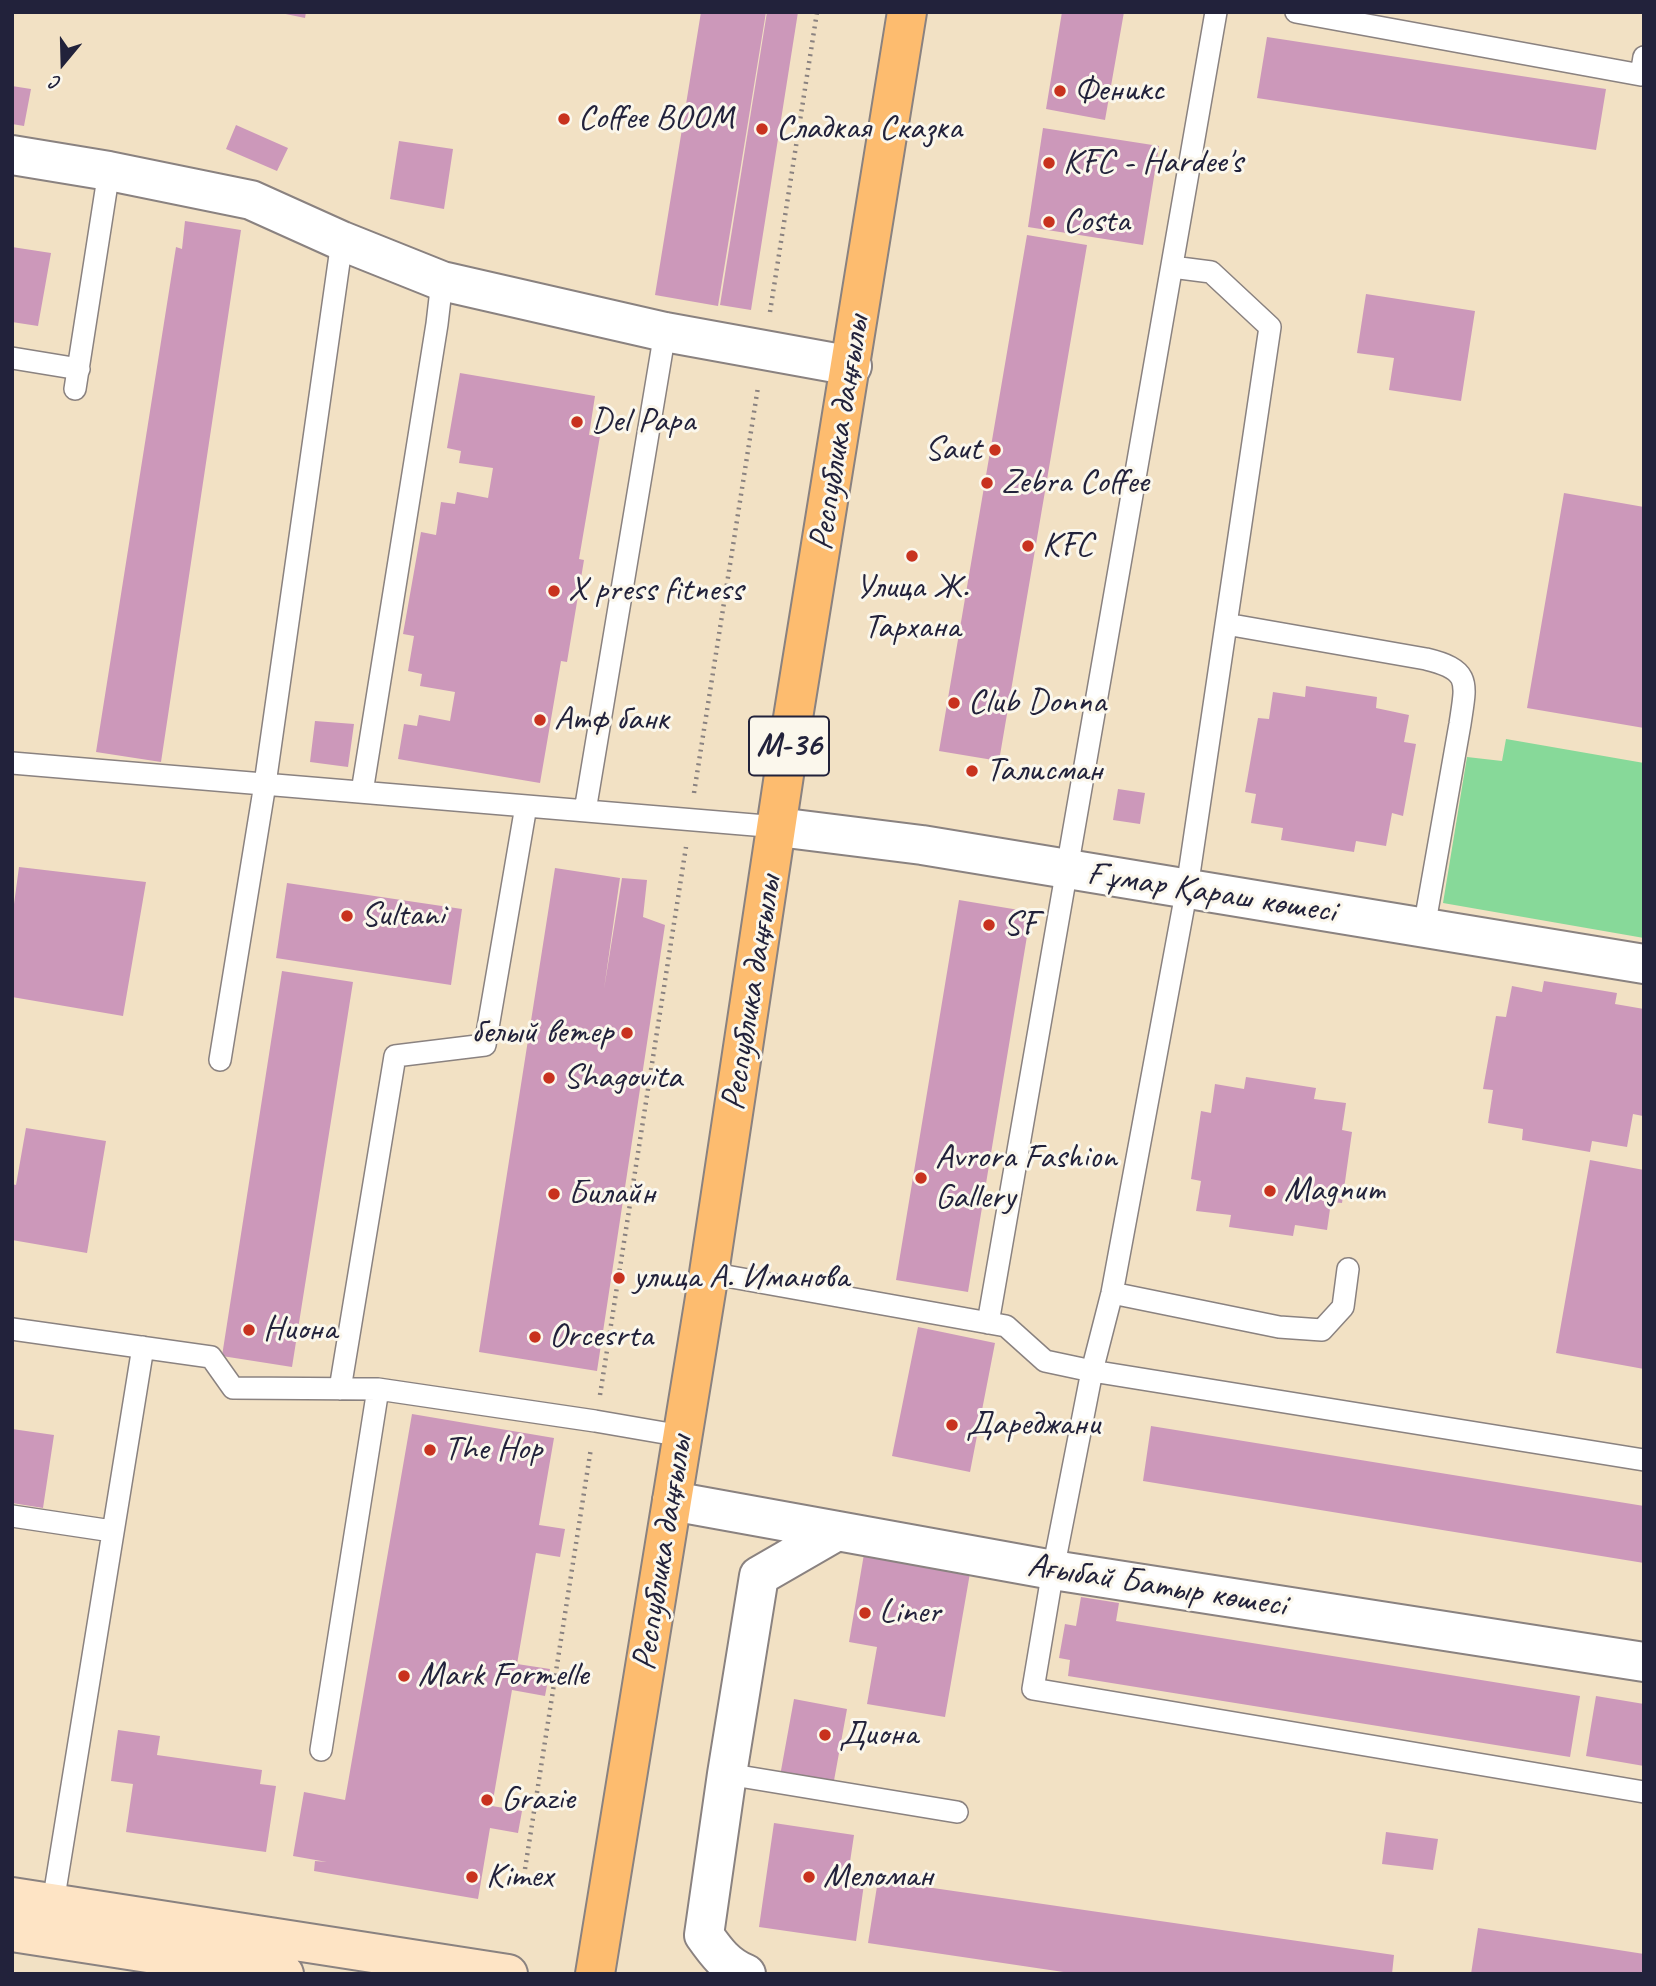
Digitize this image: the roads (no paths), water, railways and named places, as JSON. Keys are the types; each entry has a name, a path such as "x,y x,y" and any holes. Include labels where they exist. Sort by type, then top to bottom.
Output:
{"main road":[{"name":"Республика даңғылы","path":"595,1974 709,1273 789,742 852,366 907,12"},
{"path":"12,1897 508,1974"},
{"path":"12,1932 284,1974"},
{"path":"95,1944 157,1974"}],"street":[{"path":"12,155 109,171 251,200 342,241 442,281 664,332 852,366"},
{"name":"Ғұмар Қараш көшесі","path":"778,827 922,845 1644,964"},
{"name":"Ағыбай Батыр көшесі","path":"673,1490 837,1531 1053,1570 1644,1662"},
{"path":"746,1974 735,1970 720,1958 704,1935 759,1576 837,1531"}],"lane":[{"path":"988,1323 1216,12"},
{"path":"1296,12 1641,75 1644,57"},
{"path":"12,358 77,379 109,171"},
{"path":"220,1060 265,784 342,241"},
{"path":"1172,267 1211,272 1270,327 1187,888 1112,1293 1092,1371 1053,1570 1033,1689 1644,1792"},
{"path":"362,792 442,281"},
{"path":"586,811 664,332"},
{"path":"1226,624 1426,659 1447,664 1462,678 1465,691 1460,724 1424,928"},
{"path":"12,763 778,827"},
{"path":"340,1389 395,1056 485,1045 526,806"},
{"path":"1112,1293 1279,1327 1322,1330 1343,1307 1348,1269"},
{"path":"709,1273 1006,1326 1045,1361 1092,1371 1644,1460"},
{"path":"12,1329 211,1357 233,1388 378,1389 596,1420 682,1436"},
{"path":"52,1903 143,1347"},
{"path":"321,1750 378,1389"},
{"path":"12,1516 112,1531"},
{"path":"727,1774 957,1812"}],"place":[{"name":"Феникс","path":"1060,91"},
{"name":"Coffee BOOM","path":"564,119"},
{"name":"Сладкая Сказка","path":"762,129"},
{"name":"KFC - Hardee's","path":"1049,163"},
{"name":"Costa","path":"1049,222"},
{"name":"Del Papa","path":"577,422"},
{"name":"Saut","path":"995,450"},
{"name":"Zebra Coffee","path":"987,483"},
{"name":"KFC","path":"1028,546"},
{"name":"Улица Ж. Тархана","path":"912,556"},
{"name":"X press fitness","path":"554,591"},
{"name":"Club Donna","path":"954,703"},
{"name":"Атф банк","path":"540,720"},
{"name":"Талисман","path":"972,771"},
{"name":"Sultani","path":"347,916"},
{"name":"SF","path":"989,925"},
{"name":"белый ветер","path":"627,1033"},
{"name":"Shagovita","path":"549,1078"},
{"name":"Avrora Fashion Gallery","path":"921,1178"},
{"name":"Magnum","path":"1270,1191"},
{"name":"Билайн","path":"554,1194"},
{"name":"улица А. Иманова","path":"619,1278"},
{"name":"Ниона","path":"249,1330"},
{"name":"Orcesrta","path":"535,1337"},
{"name":"Дареджани","path":"952,1425"},
{"name":"The Hop","path":"430,1450"},
{"name":"Liner","path":"865,1613"},
{"name":"Mark Formelle","path":"404,1676"},
{"name":"Диона","path":"825,1735"},
{"name":"Grazie","path":"487,1800"},
{"name":"Kimex","path":"472,1877"},
{"name":"Меломан","path":"809,1877"}]}
